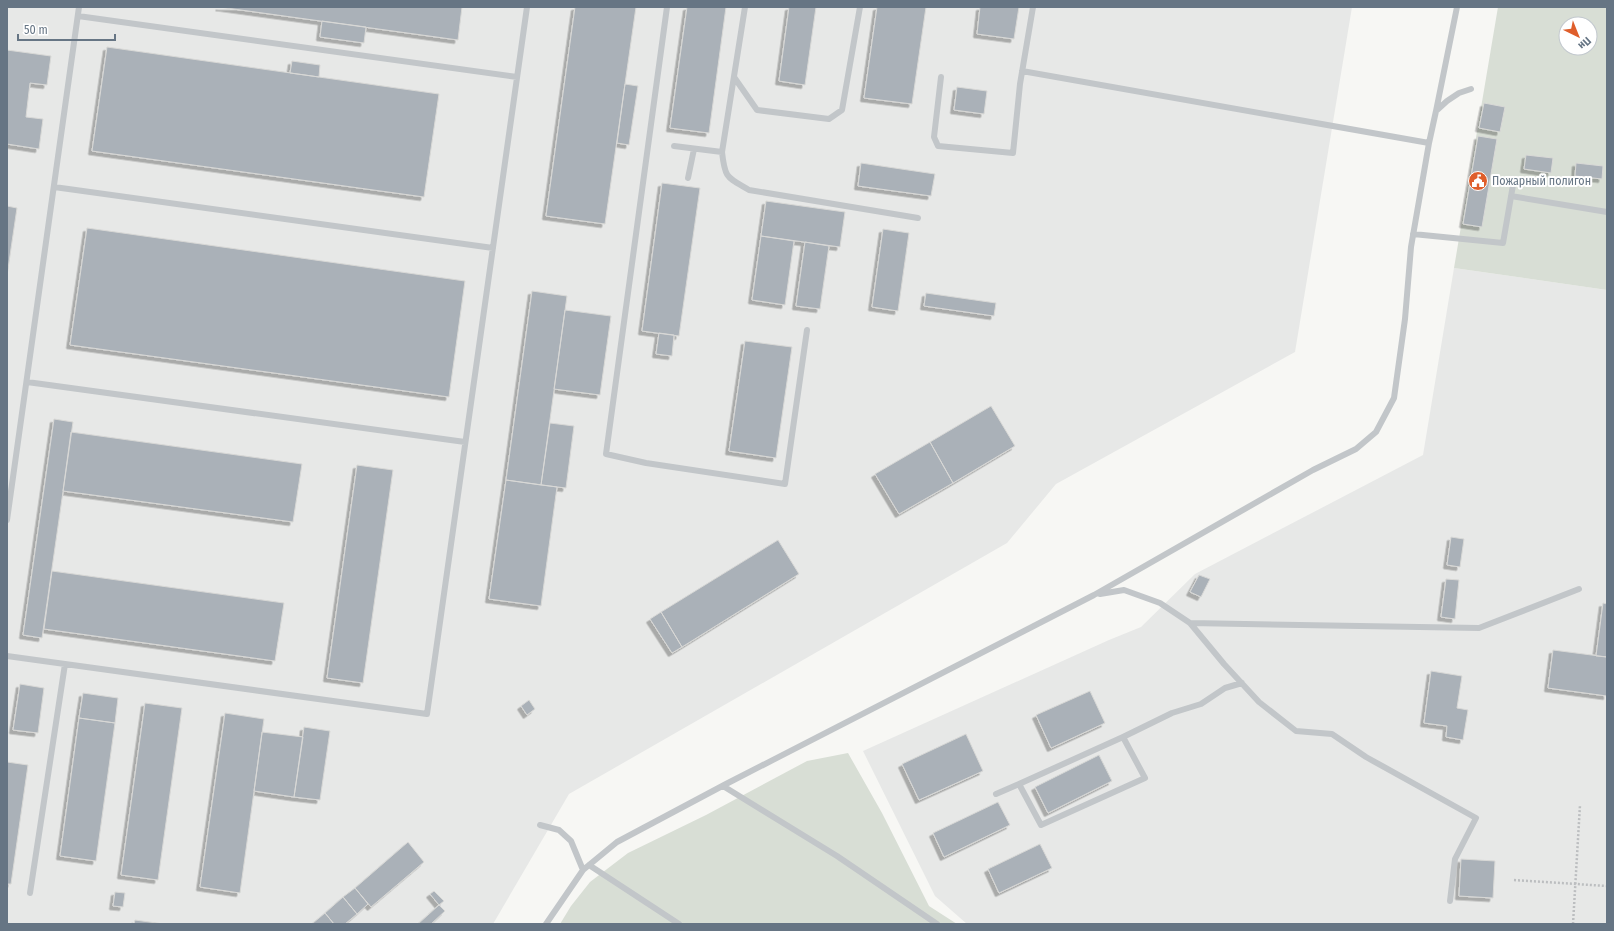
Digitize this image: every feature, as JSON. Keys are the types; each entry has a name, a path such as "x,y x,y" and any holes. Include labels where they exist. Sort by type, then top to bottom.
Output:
{"lane":[{"path":"7,520 79,7"},
{"path":"7,656 427,714 527,7"},
{"path":"667,7 606,454 646,464 784,484 807,330"},
{"path":"745,7 722,152 723,165 728,177 748,190 918,218"},
{"path":"734,77 757,110 829,119 842,110 860,7"},
{"path":"941,77 934,137 938,146 1012,153 1022,71 1033,7"},
{"path":"546,924 583,870 617,842 1094,595 1313,470 1356,449 1376,432 1394,398 1406,319 1413,234 1429,143 1457,7"},
{"path":"78,16 517,77"},
{"path":"1022,71 1429,143"},
{"path":"1436,111 1459,93 1471,89"},
{"path":"674,146 722,152"},
{"path":"688,178 694,148"},
{"path":"1413,234 1503,243 1513,185"},
{"path":"54,187 493,248"},
{"path":"1511,196 1607,212"},
{"path":"26,382 465,442"},
{"path":"1190,623 1479,628 1579,589"},
{"path":"1094,595 1124,590 1160,603 1190,623 1259,702 1296,731 1332,734 1366,757 1476,818 1455,859 1450,901"},
{"path":"30,893 65,664"},
{"path":"996,794 1123,737 1172,712 1201,704 1225,688 1242,683"},
{"path":"1019,784 1041,825 1145,778 1123,737"},
{"path":"723,786 837,856 937,924"},
{"path":"540,825 559,830 571,841 583,870"},
{"path":"589,865 679,924"}],"path":[{"path":"1574,924 1580,805"},
{"path":"1514,880 1607,886"}],"shaded area":[{"path":"7,7 1352,7 1295,352 1056,484 1007,543 569,794 493,924 7,924"},
{"path":"1498,7 1607,7 1607,290 1454,268"},
{"path":"1454,268 1607,290 1607,924 967,924 935,896 863,751 1141,627 1195,574 1423,455"},
{"path":"848,753 882,813 929,906 957,924 560,924 571,906 590,882 628,853 706,815 807,761"}],"building":[{"path":"219,7 462,7 458,40"},
{"path":"575,7 636,7 605,224 546,216"},
{"path":"687,7 726,7 709,133 670,128"},
{"path":"789,7 816,7 805,85 779,81"},
{"path":"877,7 926,7 912,104 864,98"},
{"path":"980,7 1019,7 1014,39 977,34"},
{"path":"322,21 366,27 364,43 320,37"},
{"path":"107,47 439,94 424,197 92,151"},
{"path":"7,50 51,56 47,85 30,83 26,117 43,119 39,149 7,144"},
{"path":"292,61 320,65 319,77 290,73"},
{"path":"625,84 638,86 629,145 617,143"},
{"path":"957,87 987,91 984,114 954,110"},
{"path":"1484,103 1505,107 1500,132 1479,128"},
{"path":"1478,136 1497,139 1482,227 1463,224"},
{"path":"1526,155 1553,158 1551,173 1524,169"},
{"path":"861,163 935,174 931,196 858,186"},
{"path":"1576,163 1603,166 1602,179 1575,176"},
{"path":"662,183 700,188 679,336 642,331"},
{"path":"766,201 845,212 840,247 761,236"},
{"path":"7,206 17,208 7,276"},
{"path":"87,228 465,281 449,397 70,345"},
{"path":"883,229 909,233 898,311 872,307"},
{"path":"761,236 794,241 785,305 752,300"},
{"path":"805,242 829,246 820,309 796,306"},
{"path":"532,291 567,296 541,485 506,480"},
{"path":"926,293 996,303 994,316 924,306"},
{"path":"565,310 611,316 600,395 554,389"},
{"path":"659,333 674,335 672,356 656,354"},
{"path":"745,341 792,347 776,458 729,451"},
{"path":"991,406 1015,446 953,483 930,442"},
{"path":"54,419 73,422 42,638 23,635"},
{"path":"550,423 574,426 566,488 541,485"},
{"path":"71,432 302,464 293,522 63,491"},
{"path":"930,442 953,483 899,514 875,474"},
{"path":"357,465 393,470 363,683 327,678"},
{"path":"506,480 557,487 541,606 489,599"},
{"path":"1451,537 1464,539 1460,567 1447,565"},
{"path":"778,540 799,574 682,647 661,612"},
{"path":"52,571 284,603 275,661 44,629"},
{"path":"1199,575 1210,579 1201,597 1190,592"},
{"path":"1446,579 1459,580 1455,619 1441,617"},
{"path":"1603,603 1607,604 1607,657 1596,656"},
{"path":"661,612 682,647 672,653 650,619"},
{"path":"1553,650 1607,657 1607,696 1548,688"},
{"path":"1431,671 1462,676 1457,708 1468,710 1463,740 1446,737 1447,726 1424,723"},
{"path":"20,684 44,688 38,733 13,730"},
{"path":"1090,691 1105,723 1051,748 1036,715"},
{"path":"83,693 118,698 115,723 79,718"},
{"path":"529,700 535,709 527,715 521,706"},
{"path":"145,703 182,708 158,880 121,875"},
{"path":"225,713 264,719 240,893 200,887"},
{"path":"79,718 115,723 96,861 60,856"},
{"path":"304,727 330,731 320,800 294,797"},
{"path":"262,732 303,737 294,797 254,791"},
{"path":"966,734 983,771 919,800 902,764"},
{"path":"1099,755 1112,781 1048,813 1035,787"},
{"path":"7,762 28,765 11,884 7,884"},
{"path":"998,802 1010,825 944,857 933,833"},
{"path":"408,842 424,862 371,907 355,888"},
{"path":"1040,844 1052,868 999,893 988,869"},
{"path":"1461,859 1495,861 1493,898 1459,896"},
{"path":"355,888 368,904 357,914 343,897"},
{"path":"434,891 444,901 439,905 430,894"},
{"path":"115,892 125,893 123,907 113,906"},
{"path":"343,897 357,914 345,924 334,924 325,913"},
{"path":"439,905 445,911 431,924 418,924"},
{"path":"325,913 334,924 313,923"},
{"path":"135,920 164,924 134,924"}],"place":[{"name":"Пожарный полигон","path":"1478,181"}]}
